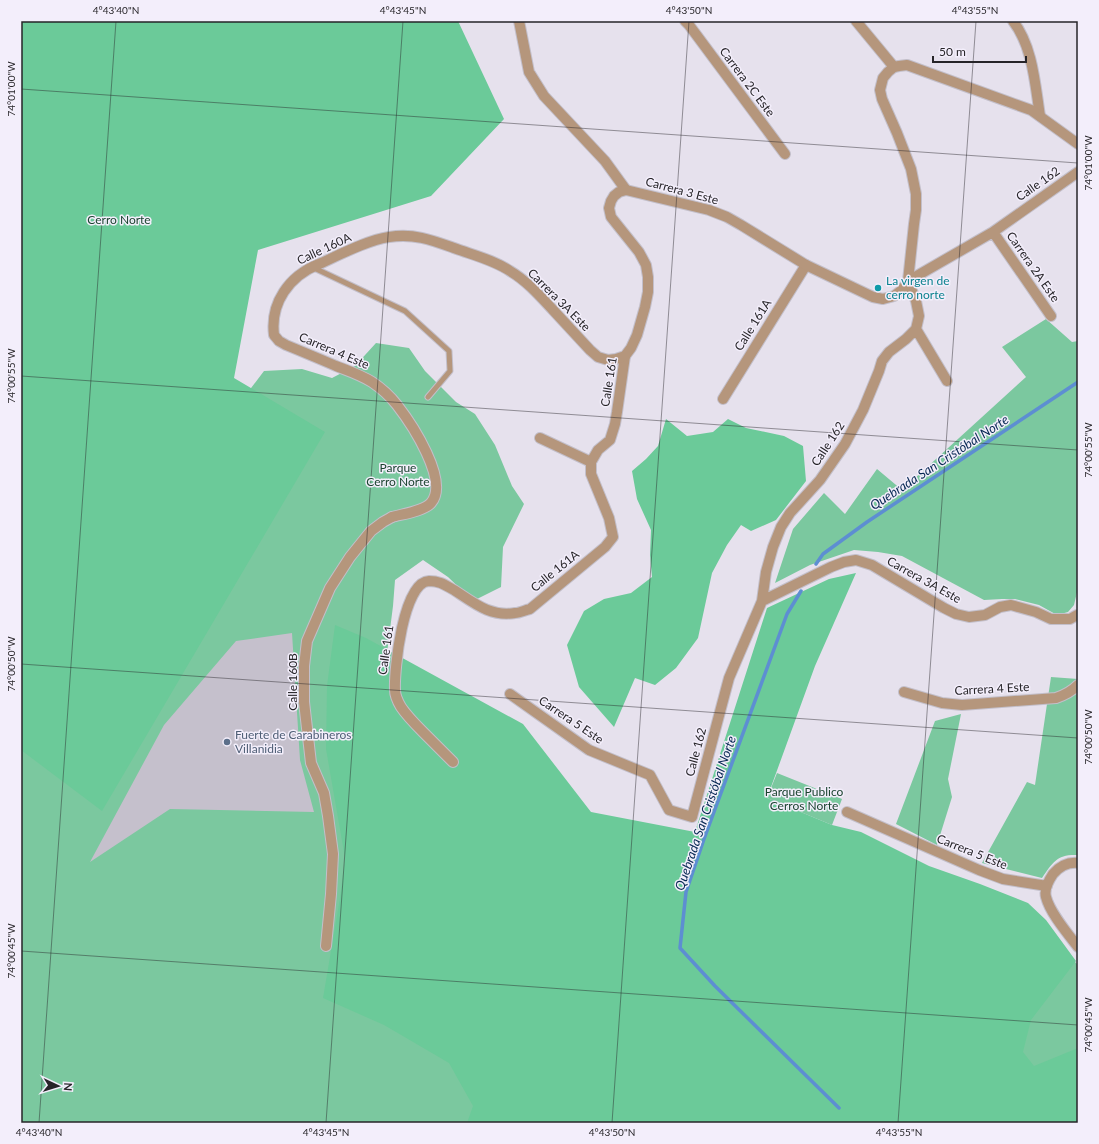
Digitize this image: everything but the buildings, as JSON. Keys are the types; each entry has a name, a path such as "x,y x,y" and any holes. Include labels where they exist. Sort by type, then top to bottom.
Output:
{"street":[{"path":"519,21 529,72 540,90 605,162 626,190"},
{"path":"856,21 894,68"},
{"path":"1013,21 1024,37 1029,53 1040,116"},
{"name":"Carrera 2C Este","path":"687,23 785,154"},
{"path":"947,381 916,329 919,316 916,301 908,281 916,210 916,194 912,169 882,99 880,90 883,78 888,72 899,66 907,65 917,68 1032,110 1078,144"},
{"name":"Calle 162","path":"908,281 993,232 1078,172"},
{"name":"Carrera 3 Este","path":"626,190 709,210 727,217 806,265 872,298 883,299 894,296 902,290 908,281"},
{"name":"Calle 161","path":"591,462 598,450 610,440 612,435 618,412 625,356 631,348 637,335 648,292 646,265 639,252 611,217 609,208 614,196 619,192 626,190"},
{"name":"Carrera 2A Este","path":"993,232 1052,316"},
{"name":"Calle 160A","path":"274,336 273,319 276,306 291,282 311,267 372,241 389,237 411,236 428,238"},
{"name":"Carrera 3A Este","path":"428,238 494,262 510,271 526,283 545,301 598,357 608,360 625,356"},
{"name":"Calle 161A","path":"723,399 806,265"},
{"name":"Calle 162","path":"692,817 729,678 762,601 766,572 781,526 790,513 820,480 845,444 863,410 882,361 889,352 916,329"},
{"name":"Carrera 4 Este","path":"274,336 286,345 359,375 383,390 396,404 427,454 436,480 437,486 435,497"},
{"path":"540,438 591,462"},
{"name":"Calle 161A","path":"414,593 420,585 427,581 441,582 485,610 499,614 515,613 530,609 605,547 613,537 609,518 591,474 591,462"},
{"name":"Calle 160B","path":"326,946 333,854 324,793 311,763 304,702 304,666 307,641 330,588 350,557 371,531 382,522 392,517 422,509 431,504 435,497"},
{"name":"Carrera 3A Este","path":"762,601 831,567 844,562 856,560 872,565 944,608 969,617 985,615 1000,607 1011,605 1036,612 1051,619 1070,619 1077,615"},
{"name":"Calle 161","path":"414,593 404,618 400,636 395,666 395,691 400,706 414,723 453,762"},
{"name":"Carrera 4 Este","path":"904,692 942,703 962,705 1056,698 1072,692 1078,685"},
{"name":"Carrera 5 Este","path":"510,694 589,750 650,775 669,810 692,817"},
{"name":"Carrera 5 Este","path":"847,812 978,870 1003,879 1047,886"},
{"path":"1078,863 1065,864 1058,869 1050,878 1046,896 1050,907 1078,947"}],"lane":[{"path":"311,267 405,311 449,351 450,371 428,397"}],"green space":[{"name":"Cerro Norte","path":"21,21 458,21 504,119 431,196 258,250 234,378 325,432 102,811 21,750"},
{"name":"Parque Cerro Norte","path":"21,254 245,396 264,371 302,369 332,378 355,366 376,343 409,348 425,371 456,402 475,414 495,445 512,486 524,504 503,547 501,587 473,601 448,577 423,560 395,580 386,661 448,771 1062,949 1078,965 1078,1123 21,1123"},
{"path":"1046,319 1072,342 1078,341 1078,588 1074,605 1068,612 1057,615 1039,605 1015,599 984,600 902,556 878,552 854,550 810,565 775,583 793,529 824,493 845,514 877,469 902,490 1026,377 1002,347"},
{"path":"666,419 687,436 713,432 728,419 746,428 784,436 803,446 806,481 776,520 751,531 741,525 727,545 712,573 698,638 676,668 655,685 635,678 614,727 579,687 567,645 584,611 604,599 631,593 652,577 650,555 651,530 637,499 632,471 658,446"},
{"path":"856,573 815,666 767,798 832,825 861,832 929,866 1028,903 1046,920 1076,961 1031,1020 1023,1052 1034,1066 1078,1048 1078,1123 467,1123 473,1106 449,1063 384,1025 323,998 340,898 345,858 326,749 327,686 335,625 366,638 523,724 591,812 695,832 767,608 829,579"},
{"path":"1051,677 1078,679 1078,855 1065,856 1056,860 1042,878 982,863 1027,782 1035,785"},
{"path":"961,714 948,779 952,797 937,845 896,824 935,721"},
{"name":"Parque Publico Cerros Norte","path":"777,773 842,799 832,825 767,798"}],"waterway":[{"name":"Quebrada San Cristóbal Norte","path":"816,564 823,554 867,522 1078,382"},
{"name":"Quebrada San Cristóbal Norte","path":"801,591 787,614 686,892 680,948 715,986 839,1108"}],"place":[{"name":"La virgen de cerro norte","path":"878,288"},
{"name":"Fuerte de Carabineros Villanidia","path":"227,742"}]}
